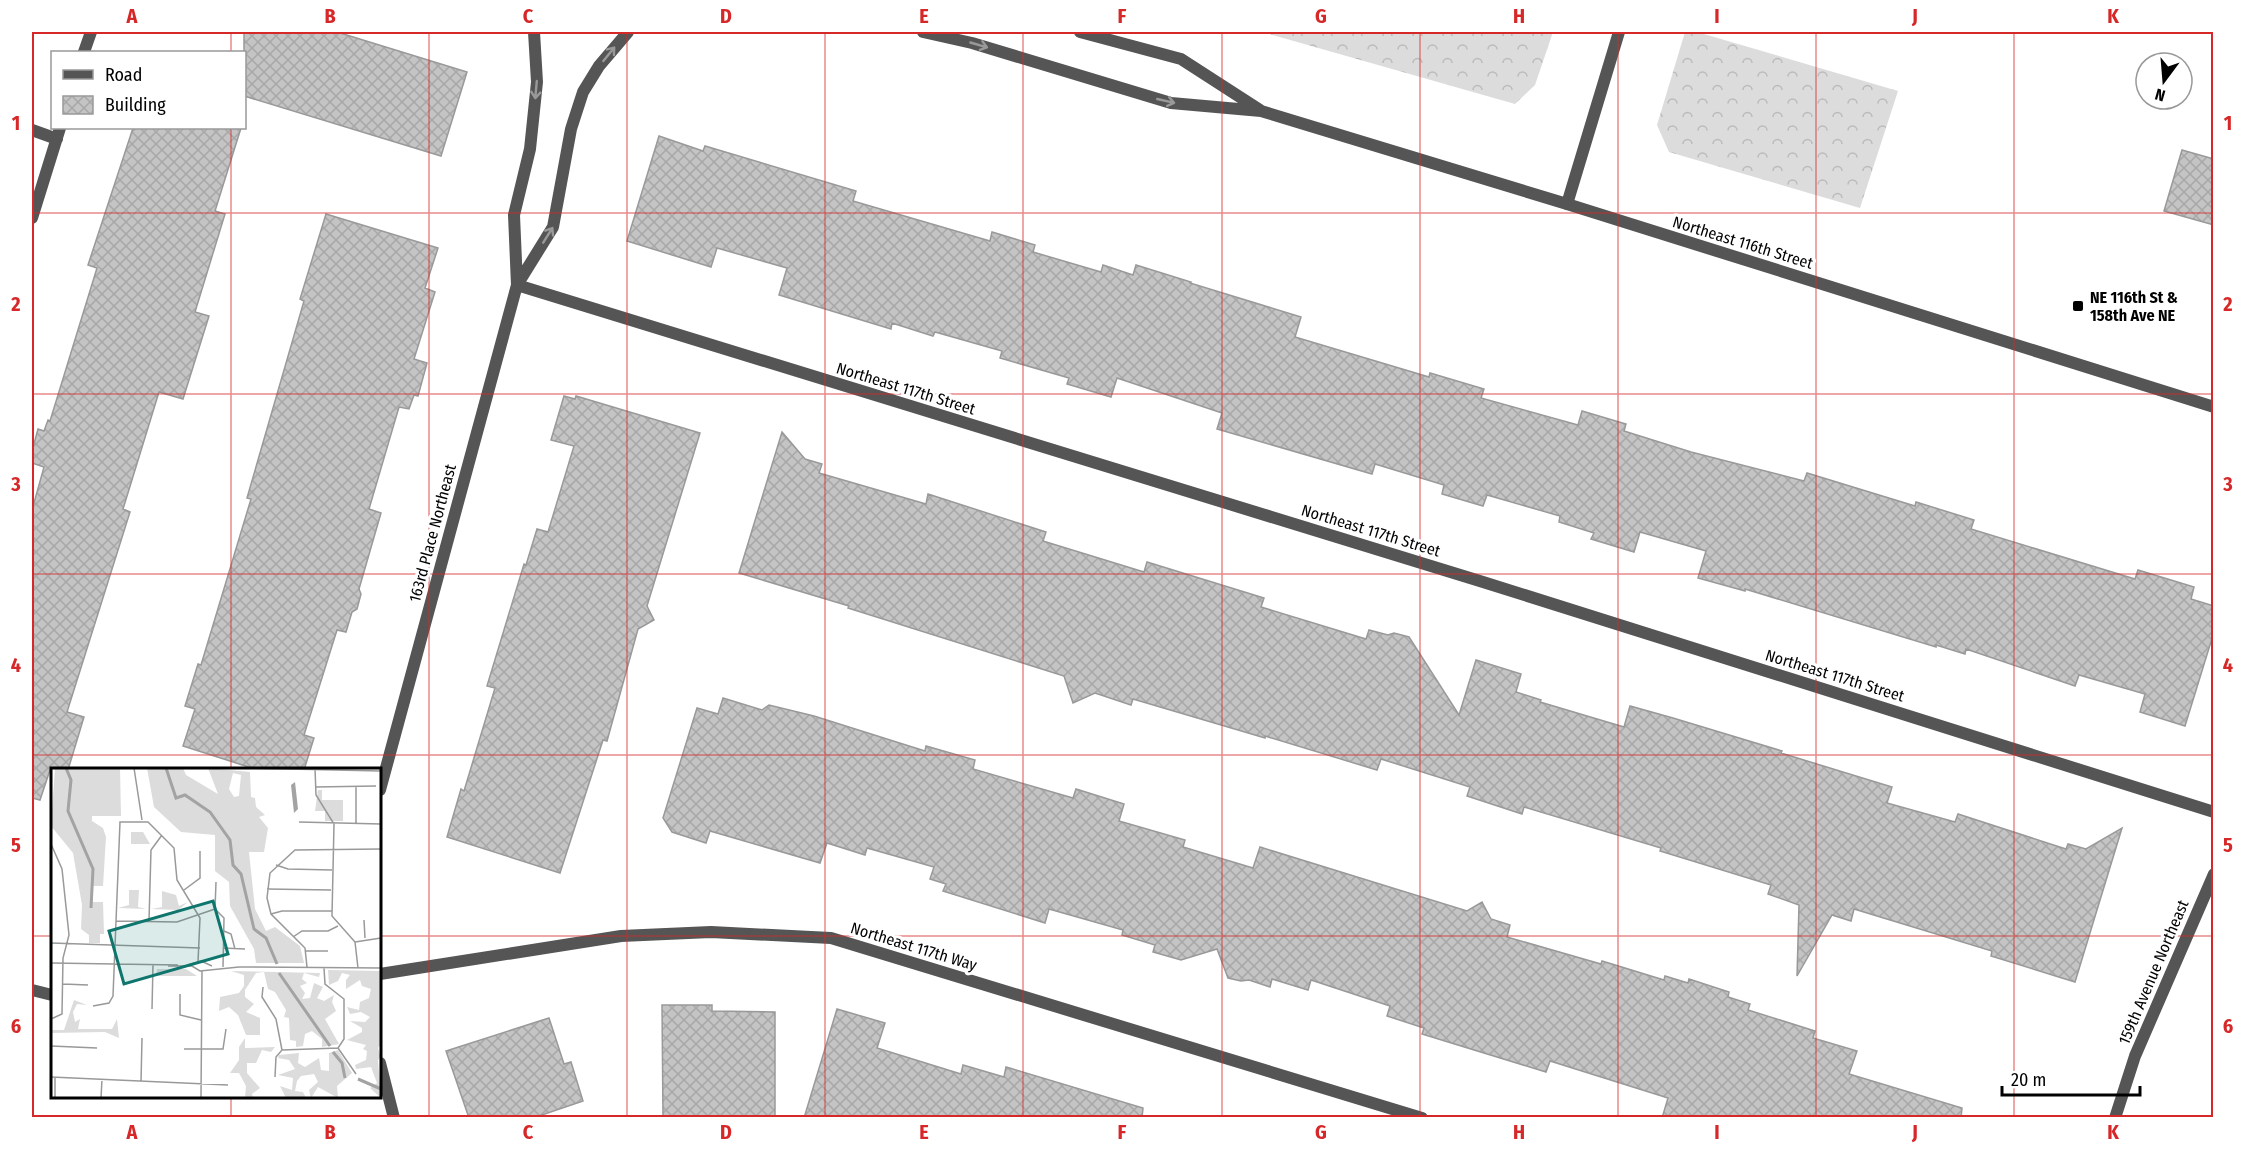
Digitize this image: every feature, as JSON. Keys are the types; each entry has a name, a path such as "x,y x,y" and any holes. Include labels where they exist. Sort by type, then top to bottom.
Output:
{"street":[{"path":"84,51 91,32"},
{"name":"163rd Place Northeast","path":"517,285 514,215 530,149 537,82 534,32"},
{"name":"163rd Place Northeast","path":"381,786 517,285 553,227 571,129 583,92 599,66 628,32"},
{"name":"Northeast 116th Street","path":"923,32 972,43 1170,103 1261,111 2214,406"},
{"name":"Northeast 116th Street","path":"1080,32 1181,59 1261,111"},
{"path":"1567,204 1619,32"},
{"path":"32,130 59,133 32,219"},
{"name":"Northeast 117th Street","path":"517,285 1483,582 2214,812"},
{"name":"159th Avenue Northeast","path":"2115,1118 2134,1056 2214,874"},
{"name":"Northeast 117th Way","path":"381,974 621,936 711,932 831,938 1337,1090 1384,1112 1422,1118"},
{"path":"32,990 51,995"},
{"path":"381,1068 394,1118"}],"green space":[{"path":"1262,32 1553,32 1535,85 1515,104"},
{"path":"1685,32 1697,32 1898,91 1860,208 1669,152 1657,125"}],"building":[{"path":"244,32 337,32 467,72 441,156 246,97 246,51 244,51"},
{"path":"133,129 241,129 215,211 225,214 195,312 209,316 183,399 159,392 123,509 130,512 67,712 84,717 69,768 51,768 40,800 32,798 32,510 44,467 32,463 32,451 38,429 44,431 48,420 50,421 97,268 88,265"},
{"path":"659,136 703,151 705,146 856,191 853,201 990,241 992,232 1035,245 1033,252 1101,272 1103,265 1133,275 1136,265 1301,317 1295,337 1429,377 1430,373 1484,389 1481,398 1578,425 1582,411 1626,424 1624,431 1691,452 1804,481 1807,473 1915,506 1916,502 1974,520 1971,529 2135,579 2138,570 2194,587 2191,599 2214,606 2214,632 2185,726 2140,712 2145,694 2079,675 2075,686 1966,649 1965,654 1936,645 1936,647 1745,589 1745,591 1698,578 1706,551 1640,532 1634,552 1591,539 1594,533 1559,522 1560,516 1487,495 1483,506 1442,494 1444,485 1375,464 1372,474 1217,429 1222,413 1117,378 1111,397 1067,384 1069,378 1000,358 1002,351 935,332 933,336 892,323 891,329 779,295 787,268 717,248 711,267 627,241"},
{"path":"2182,150 2214,159 2214,225 2164,211"},
{"path":"326,214 438,248 425,288 435,292 414,359 427,363 418,396 414,395 409,409 399,407 369,509 381,513 359,589 361,594 346,632 337,630 304,735 314,738 305,768 252,768 183,746 195,709 185,706 198,664 201,665 251,499 247,498 304,301 300,299"},
{"path":"564,396 575,399 576,396 700,433 647,606 654,620 638,629 607,741 603,740 560,873 447,837 461,789 464,791 495,688 487,686 524,564 526,565 537,529 548,532 574,446 551,440"},
{"path":"782,432 805,459 822,464 819,473 926,504 928,494 1046,532 1043,541 1144,572 1147,562 1264,598 1261,607 1366,639 1369,630 1409,637 1459,715 1476,660 1521,674 1516,692 1541,700 1540,702 1624,727 1630,706 1673,718 1892,787 1887,803 1955,822 1958,814 2066,849 2068,844 2086,849 2122,828 2075,982 1991,956 1992,951 1854,909 1851,921 1832,915 1797,976 1799,905 1768,894 1771,885 1660,851 1661,848 1524,807 1522,814 1467,796 1470,787 1381,759 1377,770 1133,699 1131,705 1095,693 1073,703 1064,676 739,573"},
{"path":"723,698 762,710 769,705 814,716 925,751 926,746 975,760 973,769 1073,798 1076,789 1124,804 1119,821 1185,840 1183,847 1253,868 1260,847 1467,911 1482,902 1491,919 1510,925 1507,937 1601,964 1602,961 1664,980 1665,976 1688,983 1689,979 1729,992 1728,997 1750,1004 1748,1010 1815,1031 1813,1038 1857,1051 1849,1074 1962,1108 1961,1118 1662,1118 1668,1098 1550,1061 1546,1072 1422,1034 1424,1028 1387,1016 1390,1006 1311,980 1308,990 1272,979 1270,987 1249,980 1228,978 1217,949 1181,960 1153,952 1155,945 1122,935 1123,930 1049,909 1045,923 943,891 946,884 930,879 934,867 867,848 865,855 827,843 820,863 710,831 706,843 672,832 663,818 697,708 718,714"},
{"path":"662,1005 712,1005 712,1011 775,1012 775,1118 663,1118"},
{"path":"837,1009 885,1023 877,1048 961,1074 963,1065 1004,1077 1006,1067 1143,1108 1142,1118 804,1118"},
{"path":"549,1018 564,1064 571,1062 583,1101 533,1118 469,1118 446,1051"}],"place":[{"name":"NE 116th St & 158th Ave NE","path":"2078,306"}]}
